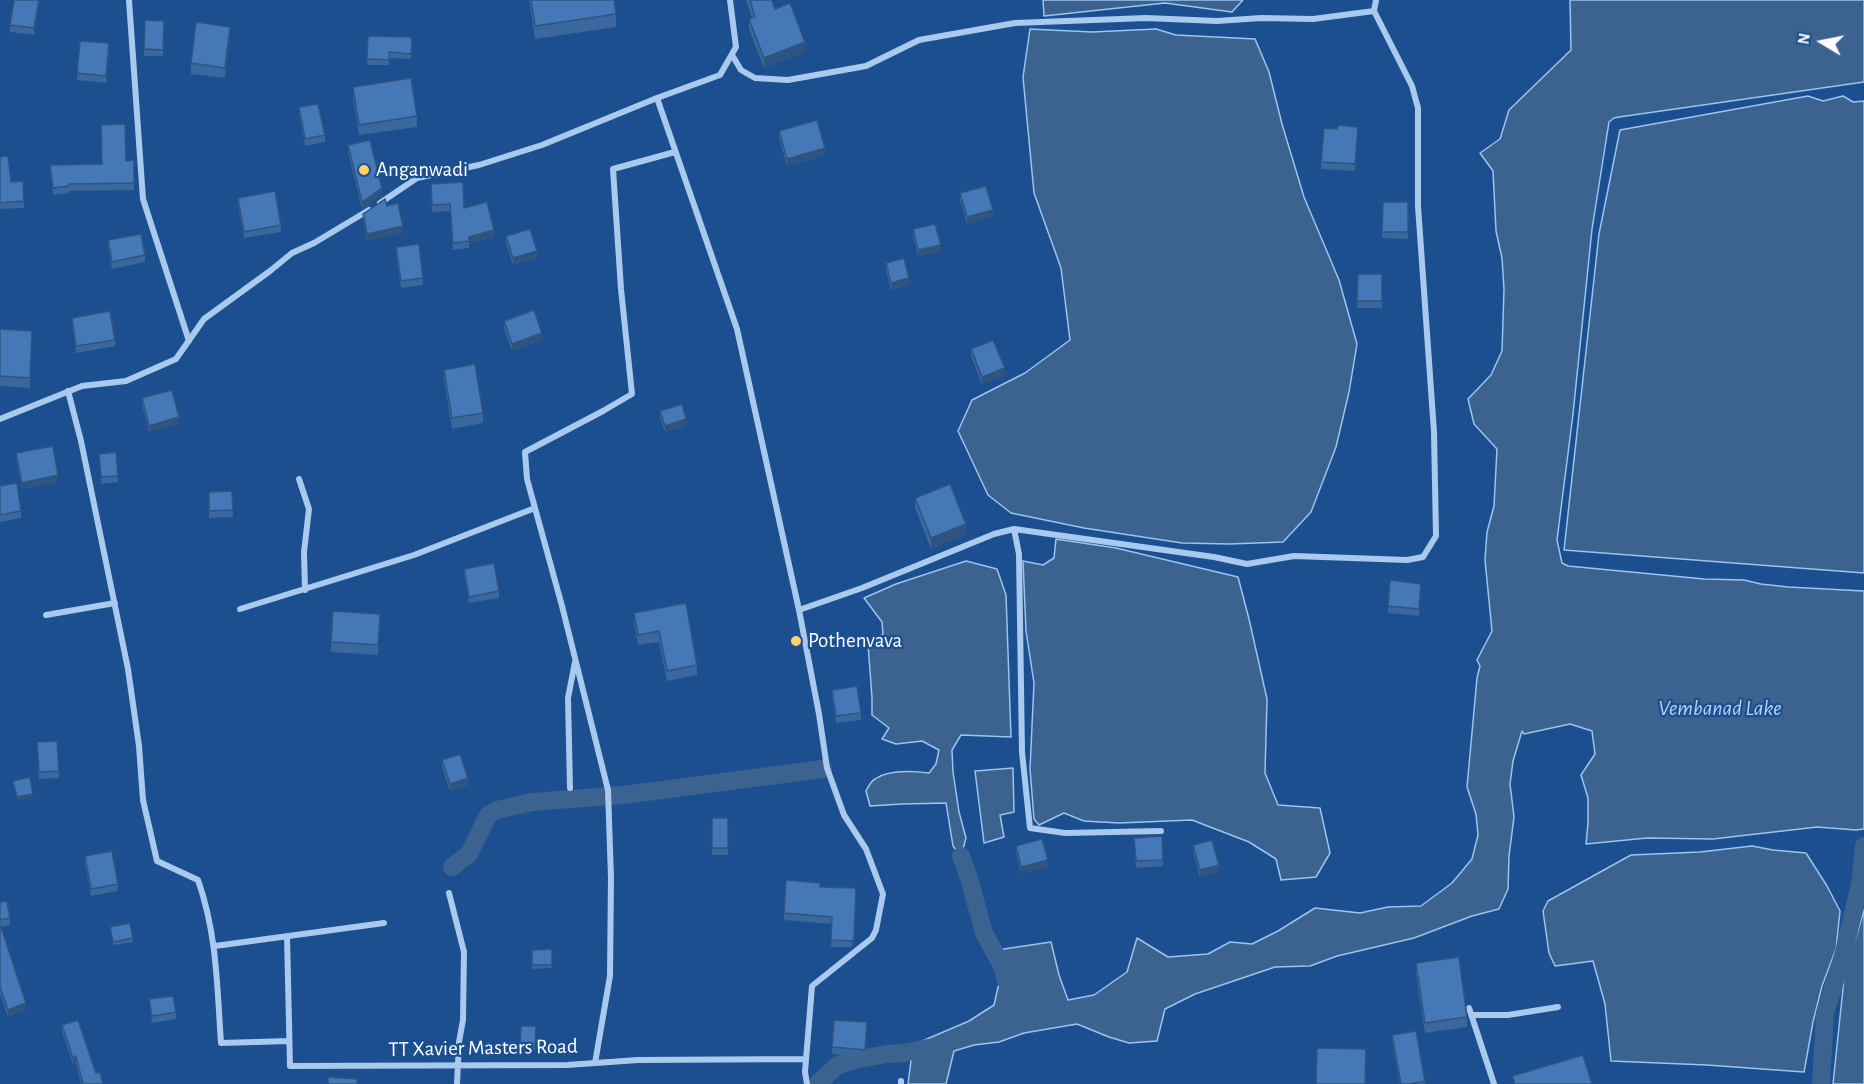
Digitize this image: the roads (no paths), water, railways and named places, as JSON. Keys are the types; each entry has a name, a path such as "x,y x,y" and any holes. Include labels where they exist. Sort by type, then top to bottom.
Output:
{"street":[{"path":"129,0 143,199 189,341"},
{"path":"0,419 82,386 126,381 176,359 204,320 292,253 347,225 417,178 479,165 542,145 720,75 736,48 729,0"},
{"path":"799,610 862,588 994,534 1014,529 1214,557 1247,564 1294,556 1407,560 1423,557 1436,536 1434,432 1418,206 1418,108 1412,86 1374,10 1376,0"},
{"path":"732,55 741,70 754,78 788,80 866,66 919,40 1015,23 1146,18 1217,21 1261,18 1313,19 1374,10"},
{"path":"657,98 737,329 799,610 819,714 826,768 844,815 866,849 883,894 876,930 872,938 813,986 805,1072 807,1084"},
{"path":"595,1063 610,976 611,878 608,790 527,479 525,452 632,393 621,289 613,169 675,152"},
{"path":"68,391 81,441 128,669 139,746 143,800 157,861 198,880 207,906 215,946 221,1043 289,1041"},
{"path":"299,479 309,509 304,552 305,590"},
{"path":"240,609 414,555 535,508"},
{"path":"1014,529 1019,554 1022,752 1025,798 1030,828 1065,833 1161,831"},
{"path":"46,615 115,603"},
{"path":"570,788 568,698 575,658"},
{"path":"449,893 464,952 463,1020 457,1084"},
{"path":"215,946 384,922"},
{"name":"TT Xavier Masters Road","path":"287,936 290,1066 567,1065 638,1060 806,1059"},
{"path":"1494,1084 1470,1011 1508,1015 1558,1007"}],"water":[{"path":"1043,0 1243,0 1232,12 1165,3 1044,16"},
{"name":"Vembanad Lake","path":"1570,0 1864,0 1864,82 1619,117 1609,122 1592,229 1573,414 1557,540 1562,563 1568,566 1704,579 1744,580 1788,587 1864,591 1864,829 1817,827 1713,839 1647,838 1586,844 1588,798 1581,775 1595,754 1592,731 1570,724 1524,734 1522,731 1513,761 1510,784 1514,817 1508,889 1499,909 1472,916 1414,938 1337,956 1310,966 1275,967 1195,994 1165,1009 1157,1041 1129,1043 1077,1024 1024,1033 999,1042 974,1045 954,1051 946,1084 908,1084 913,1045 969,1021 994,1005 1000,979 997,950 1051,942 1068,1000 1094,995 1127,972 1137,938 1168,957 1208,954 1230,942 1252,944 1315,908 1360,913 1388,907 1421,906 1452,883 1472,859 1478,835 1476,814 1467,787 1480,666 1477,660 1492,631 1485,560 1487,532 1494,506 1497,449 1474,424 1468,399 1491,375 1502,351 1504,289 1502,258 1496,231 1493,171 1480,153 1500,139 1509,110 1571,50"},
{"path":"1030,29 1092,32 1156,29 1176,35 1255,39 1269,72 1304,197 1339,280 1357,344 1336,447 1311,512 1283,542 1182,543 1084,528 1011,513 988,495 958,431 972,400 1025,373 1070,340 1061,268 1034,193 1023,77"},
{"path":"1808,96 1823,101 1843,96 1853,102 1864,101 1864,573 1564,550 1599,234 1620,130"},
{"path":"1056,539 1116,548 1238,577 1267,699 1265,773 1278,805 1320,808 1330,853 1316,877 1281,880 1276,859 1249,842 1192,820 1119,823 1084,821 1064,813 1039,825 1034,819 1030,769 1034,683 1026,631 1023,561 1043,565 1054,558"},
{"path":"966,561 997,569 1006,595 1011,737 961,735 952,750 959,812 966,838 961,856 953,846 946,803 870,806 866,791 874,780 894,772 929,773 936,764 939,750 922,741 896,744 882,739 889,728 872,715 868,644 883,634 882,622 864,598 896,584"},
{"path":"1013,768 1014,812 1000,815 1004,837 984,843 975,771"},
{"path":"1752,846 1806,853 1840,911 1836,949 1822,986 1804,1072 1611,1061 1605,1004 1593,961 1555,966 1549,953 1543,911 1548,901 1631,855 1700,852"},
{"path":"1864,910 1864,1084 1833,1084 1844,979"}],"waterway":[{"path":"452,867 469,854 488,815 497,810 532,802 623,795 823,769"},
{"path":"1821,1084 1825,1013 1843,956 1860,884 1864,846"},
{"path":"961,856 984,933 1003,968 1006,981"},
{"path":"817,1084 838,1065 928,1048"}],"place":[{"name":"Anganwadi","path":"364,170"},
{"name":"Pothenvava","path":"796,641"}]}
